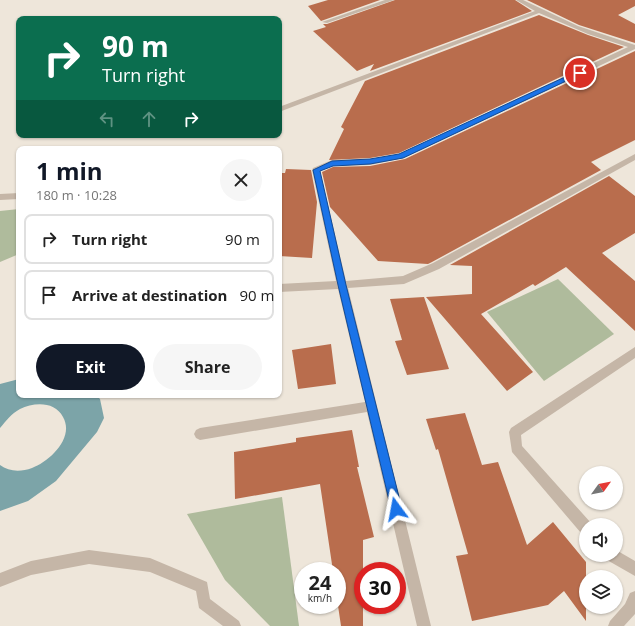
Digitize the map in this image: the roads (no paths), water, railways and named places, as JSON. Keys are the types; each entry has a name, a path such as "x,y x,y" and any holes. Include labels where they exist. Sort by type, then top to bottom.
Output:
{"street":[{"path":"325,22 391,0"},
{"path":"519,0 539,11 588,32 634,47"},
{"path":"282,109 539,11"},
{"path":"424,626 342,285 316,170 332,163 370,162 400,156 634,47"},
{"path":"282,288 404,280 436,266 635,157"},
{"path":"0,196 16,196"},
{"path":"579,520 516,448 515,432 635,352"},
{"path":"200,434 372,406"},
{"path":"0,580 31,568 89,557 150,565 202,588 204,603 234,626"},
{"path":"623,562 635,569"},
{"path":"614,626 630,609 635,598"}],"water":[{"path":"16,380 16,398 99,398 104,418 97,432 56,481 28,501 0,511 0,465 7,469 19,471 39,465 52,455 63,441 66,433 66,425 63,417 55,408 44,404 38,404 20,409 11,415 0,428 0,384"}]}
